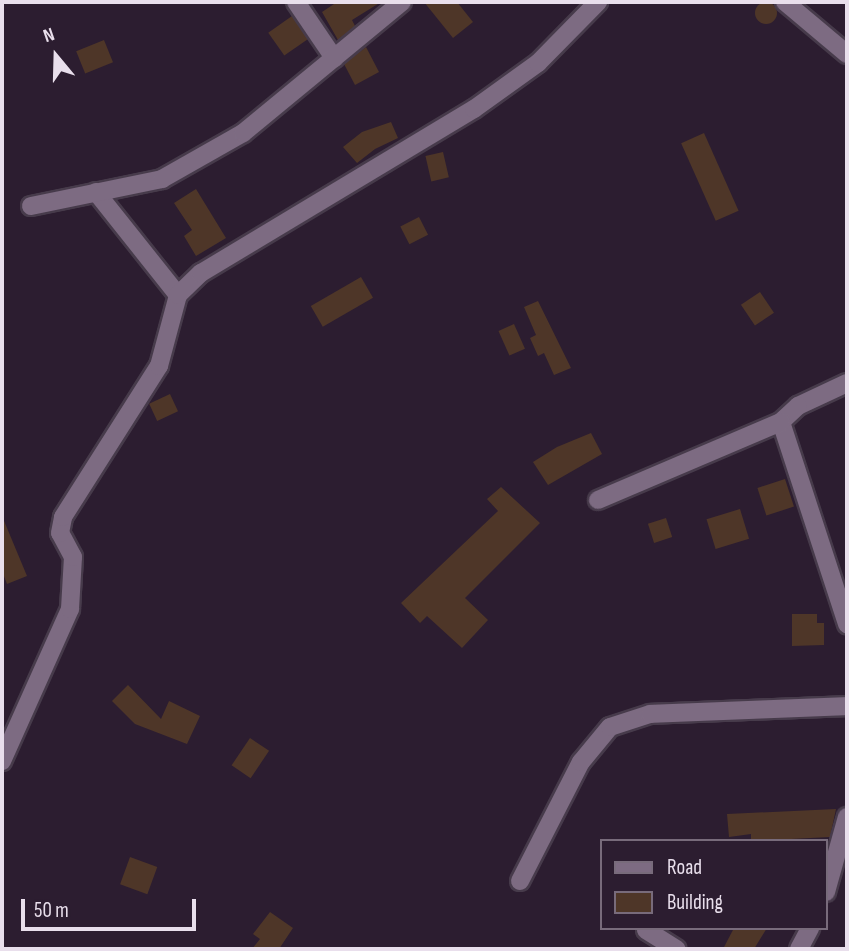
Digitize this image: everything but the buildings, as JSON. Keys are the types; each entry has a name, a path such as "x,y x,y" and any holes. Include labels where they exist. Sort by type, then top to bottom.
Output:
{"street":[{"path":"296,2 334,58"},
{"path":"32,206 162,179 231,140 402,2"},
{"path":"2,761 70,609 73,557 60,533 63,517 159,366 178,295 201,273 474,109 538,63 598,2"},
{"path":"785,2 847,54"},
{"path":"96,192 178,295"},
{"path":"598,500 781,422 798,406 847,383"},
{"path":"781,422 847,624"},
{"path":"520,881 581,762 610,727 650,714 847,706"},
{"path":"828,885 847,817"},
{"path":"646,930 677,949"},
{"path":"799,949 809,930"}]}
